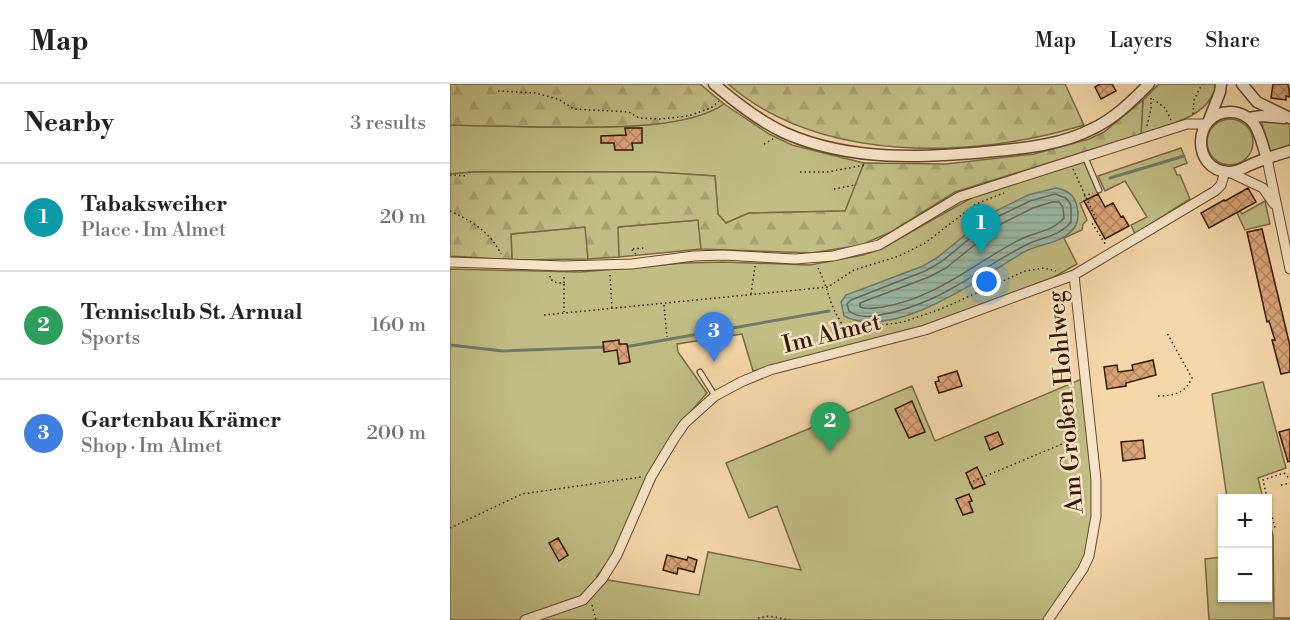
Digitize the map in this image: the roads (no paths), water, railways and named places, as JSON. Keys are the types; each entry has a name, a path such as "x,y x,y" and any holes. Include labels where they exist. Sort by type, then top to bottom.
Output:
{"street":[{"path":"714,84 764,122 804,140 843,150 917,157 1033,147 1077,136 1112,117 1149,88"},
{"path":"1221,84 1220,92 1200,136 1204,157 1213,167 1263,188 1278,212"},
{"path":"1245,89 1251,107 1248,117"},
{"path":"1245,89 1257,102 1290,118"},
{"path":"450,262 564,266 609,265 694,256 813,259 845,254 879,245 959,197 1187,124 1207,122 1214,116 1228,112 1248,117 1290,118"},
{"path":"1248,117 1256,126 1267,159 1290,269"},
{"path":"1250,165 1258,152 1260,137"},
{"path":"1227,172 1239,171 1290,151"},
{"name":"Im Almet","path":"525,620 575,604 583,600 590,592 613,563 651,477 685,423 715,396 763,373 925,330 1074,275 1215,191 1221,185 1227,172"},
{"name":"Am Großen Hohlweg","path":"1048,620 1083,569 1093,543 1096,516 1096,480 1074,275"}],"lane":[{"path":"1085,157 1099,190"},
{"path":"700,372 715,396"}],"water":[{"path":"1056,188 1069,193 1074,199 1078,216 1077,223 1071,231 1059,240 1024,252 962,290 912,314 888,320 865,322 844,316 841,302 846,295 923,266 938,257 992,213 1028,195"}],"waterway":[{"path":"1110,178 1184,156"},
{"path":"625,347 829,311"},
{"path":"450,345 503,351 607,347"}],"place":[{"name":"Tabaksweiher","path":"981,254"},
{"name":"Gartenbau Krämer","path":"714,362"},
{"name":"Tennisclub St. Arnual","path":"830,452"}]}
